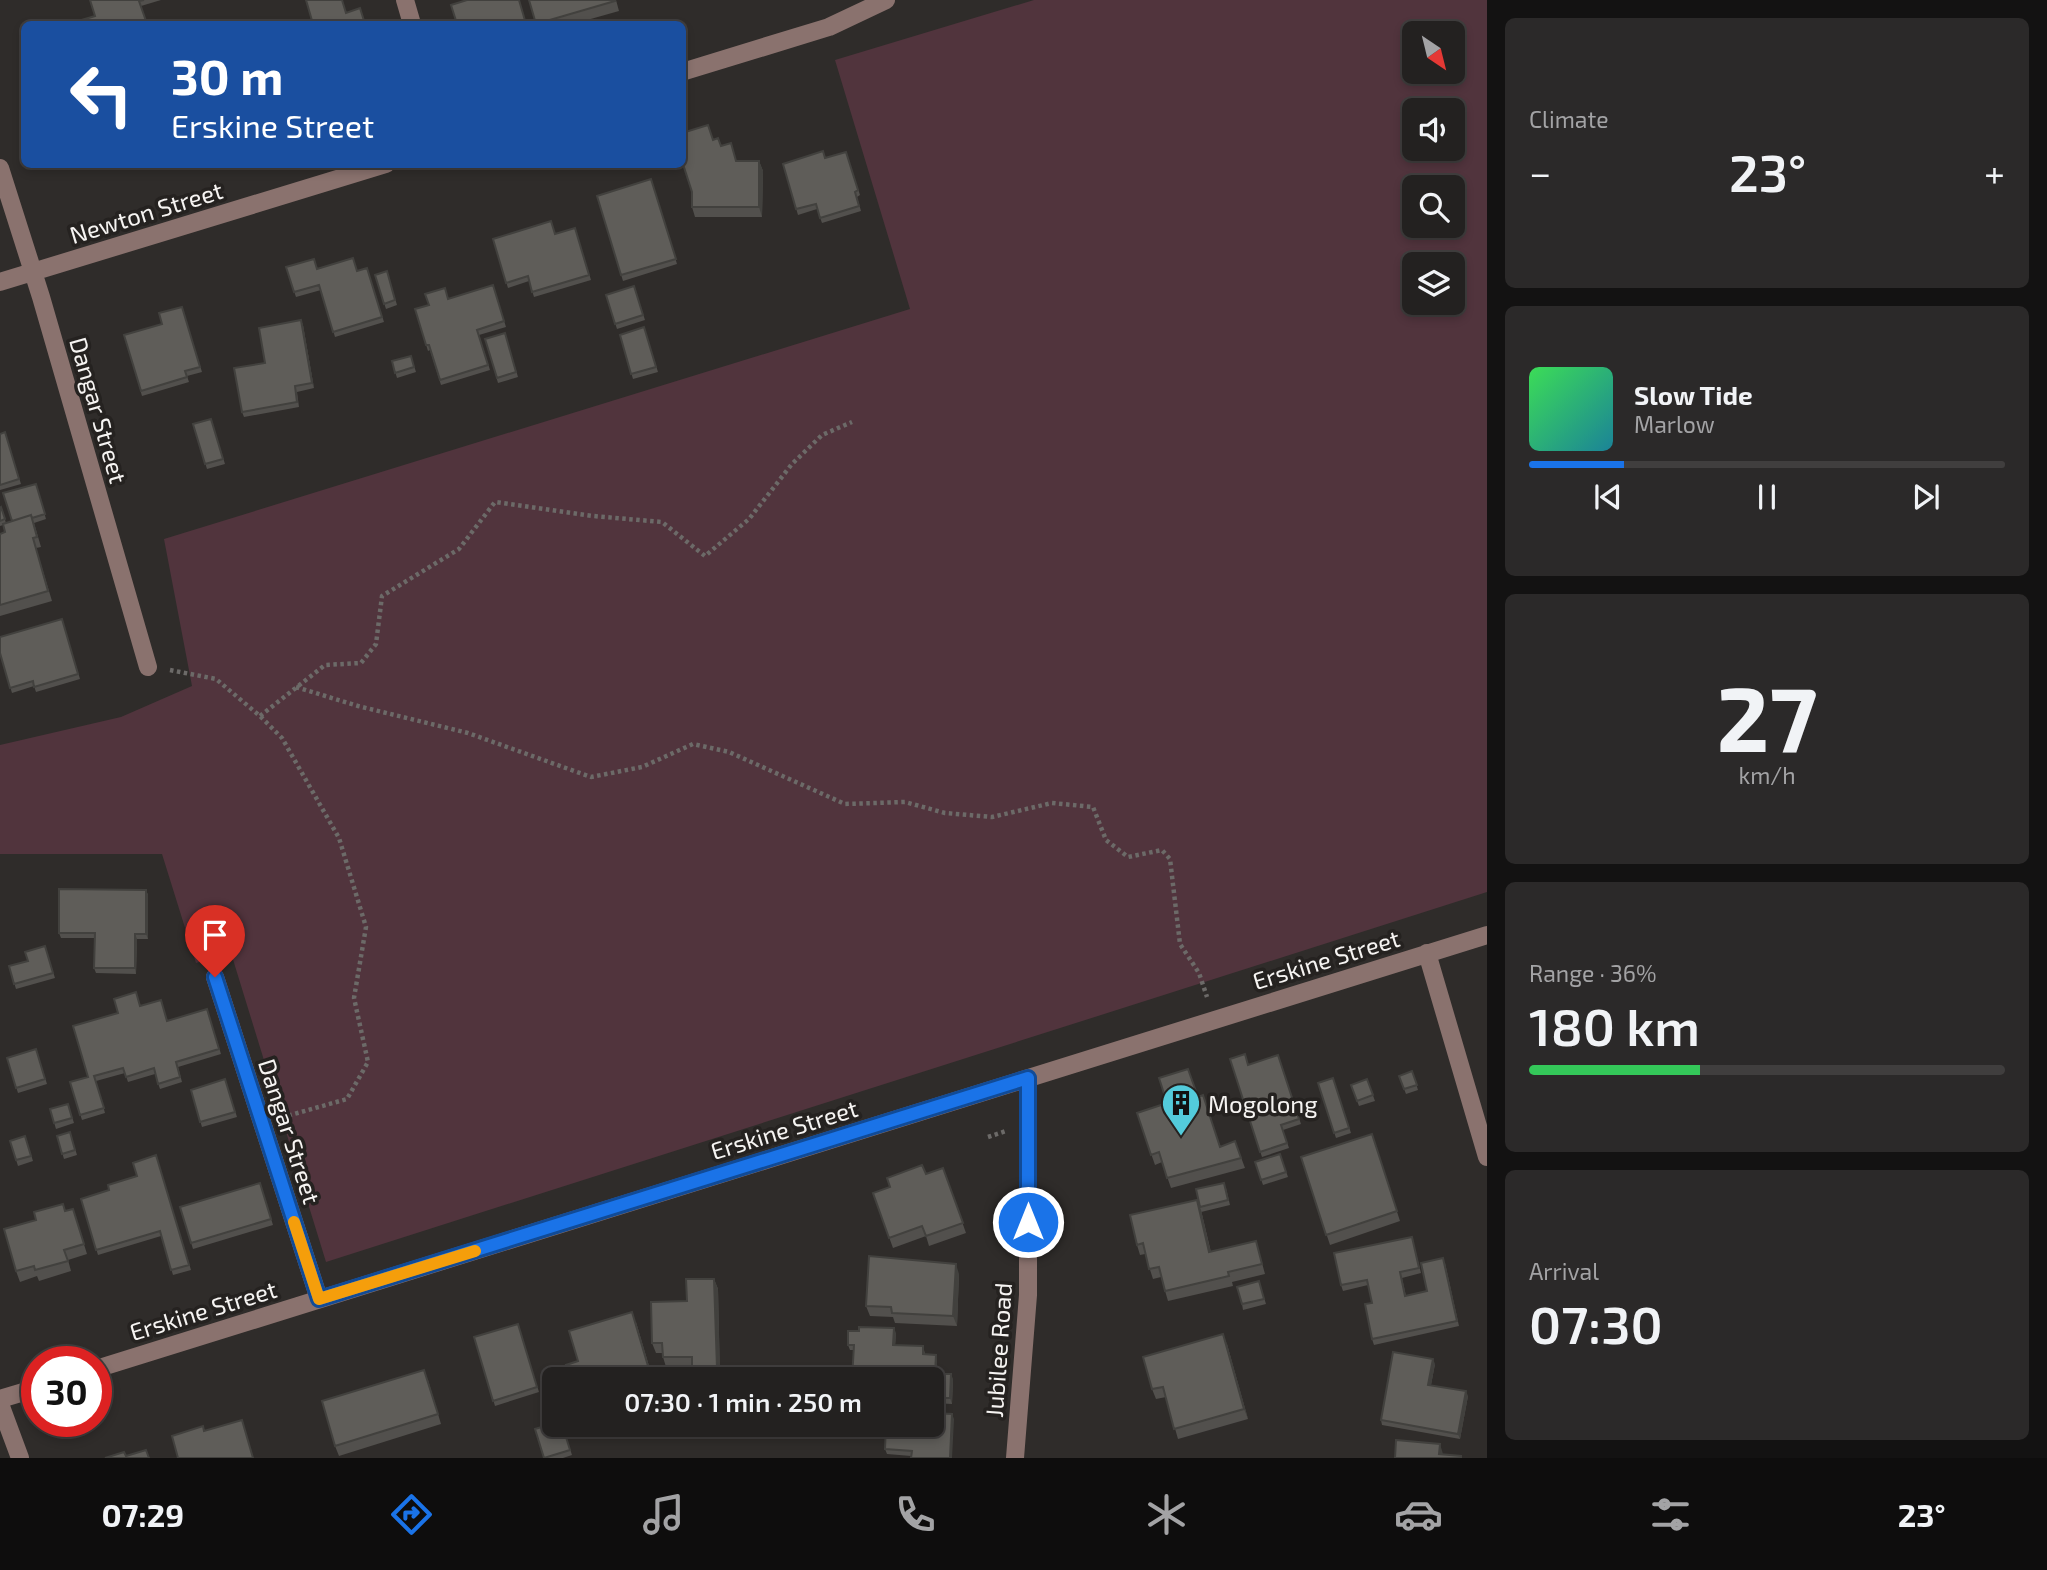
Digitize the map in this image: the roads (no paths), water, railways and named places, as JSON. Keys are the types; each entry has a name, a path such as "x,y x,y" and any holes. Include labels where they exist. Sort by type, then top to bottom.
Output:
{"street":[{"path":"405,0 411,21"},
{"path":"686,71 829,27 883,0"},
{"name":"Dangar Street","path":"0,168 33,271 148,667"},
{"name":"Newton Street","path":"0,282 373,168"},
{"name":"Erskine Street","path":"112,1364 1487,935"},
{"path":"1427,953 1487,1157"},
{"name":"Dangar Street","path":"215,977 319,1299"},
{"name":"Jubilee Road","path":"1015,1458 1028,1295 1028,1078"},
{"path":"20,1458 0,1401 21,1394"}],"place":[{"name":"Mogolong","path":"1181,1137"}]}
